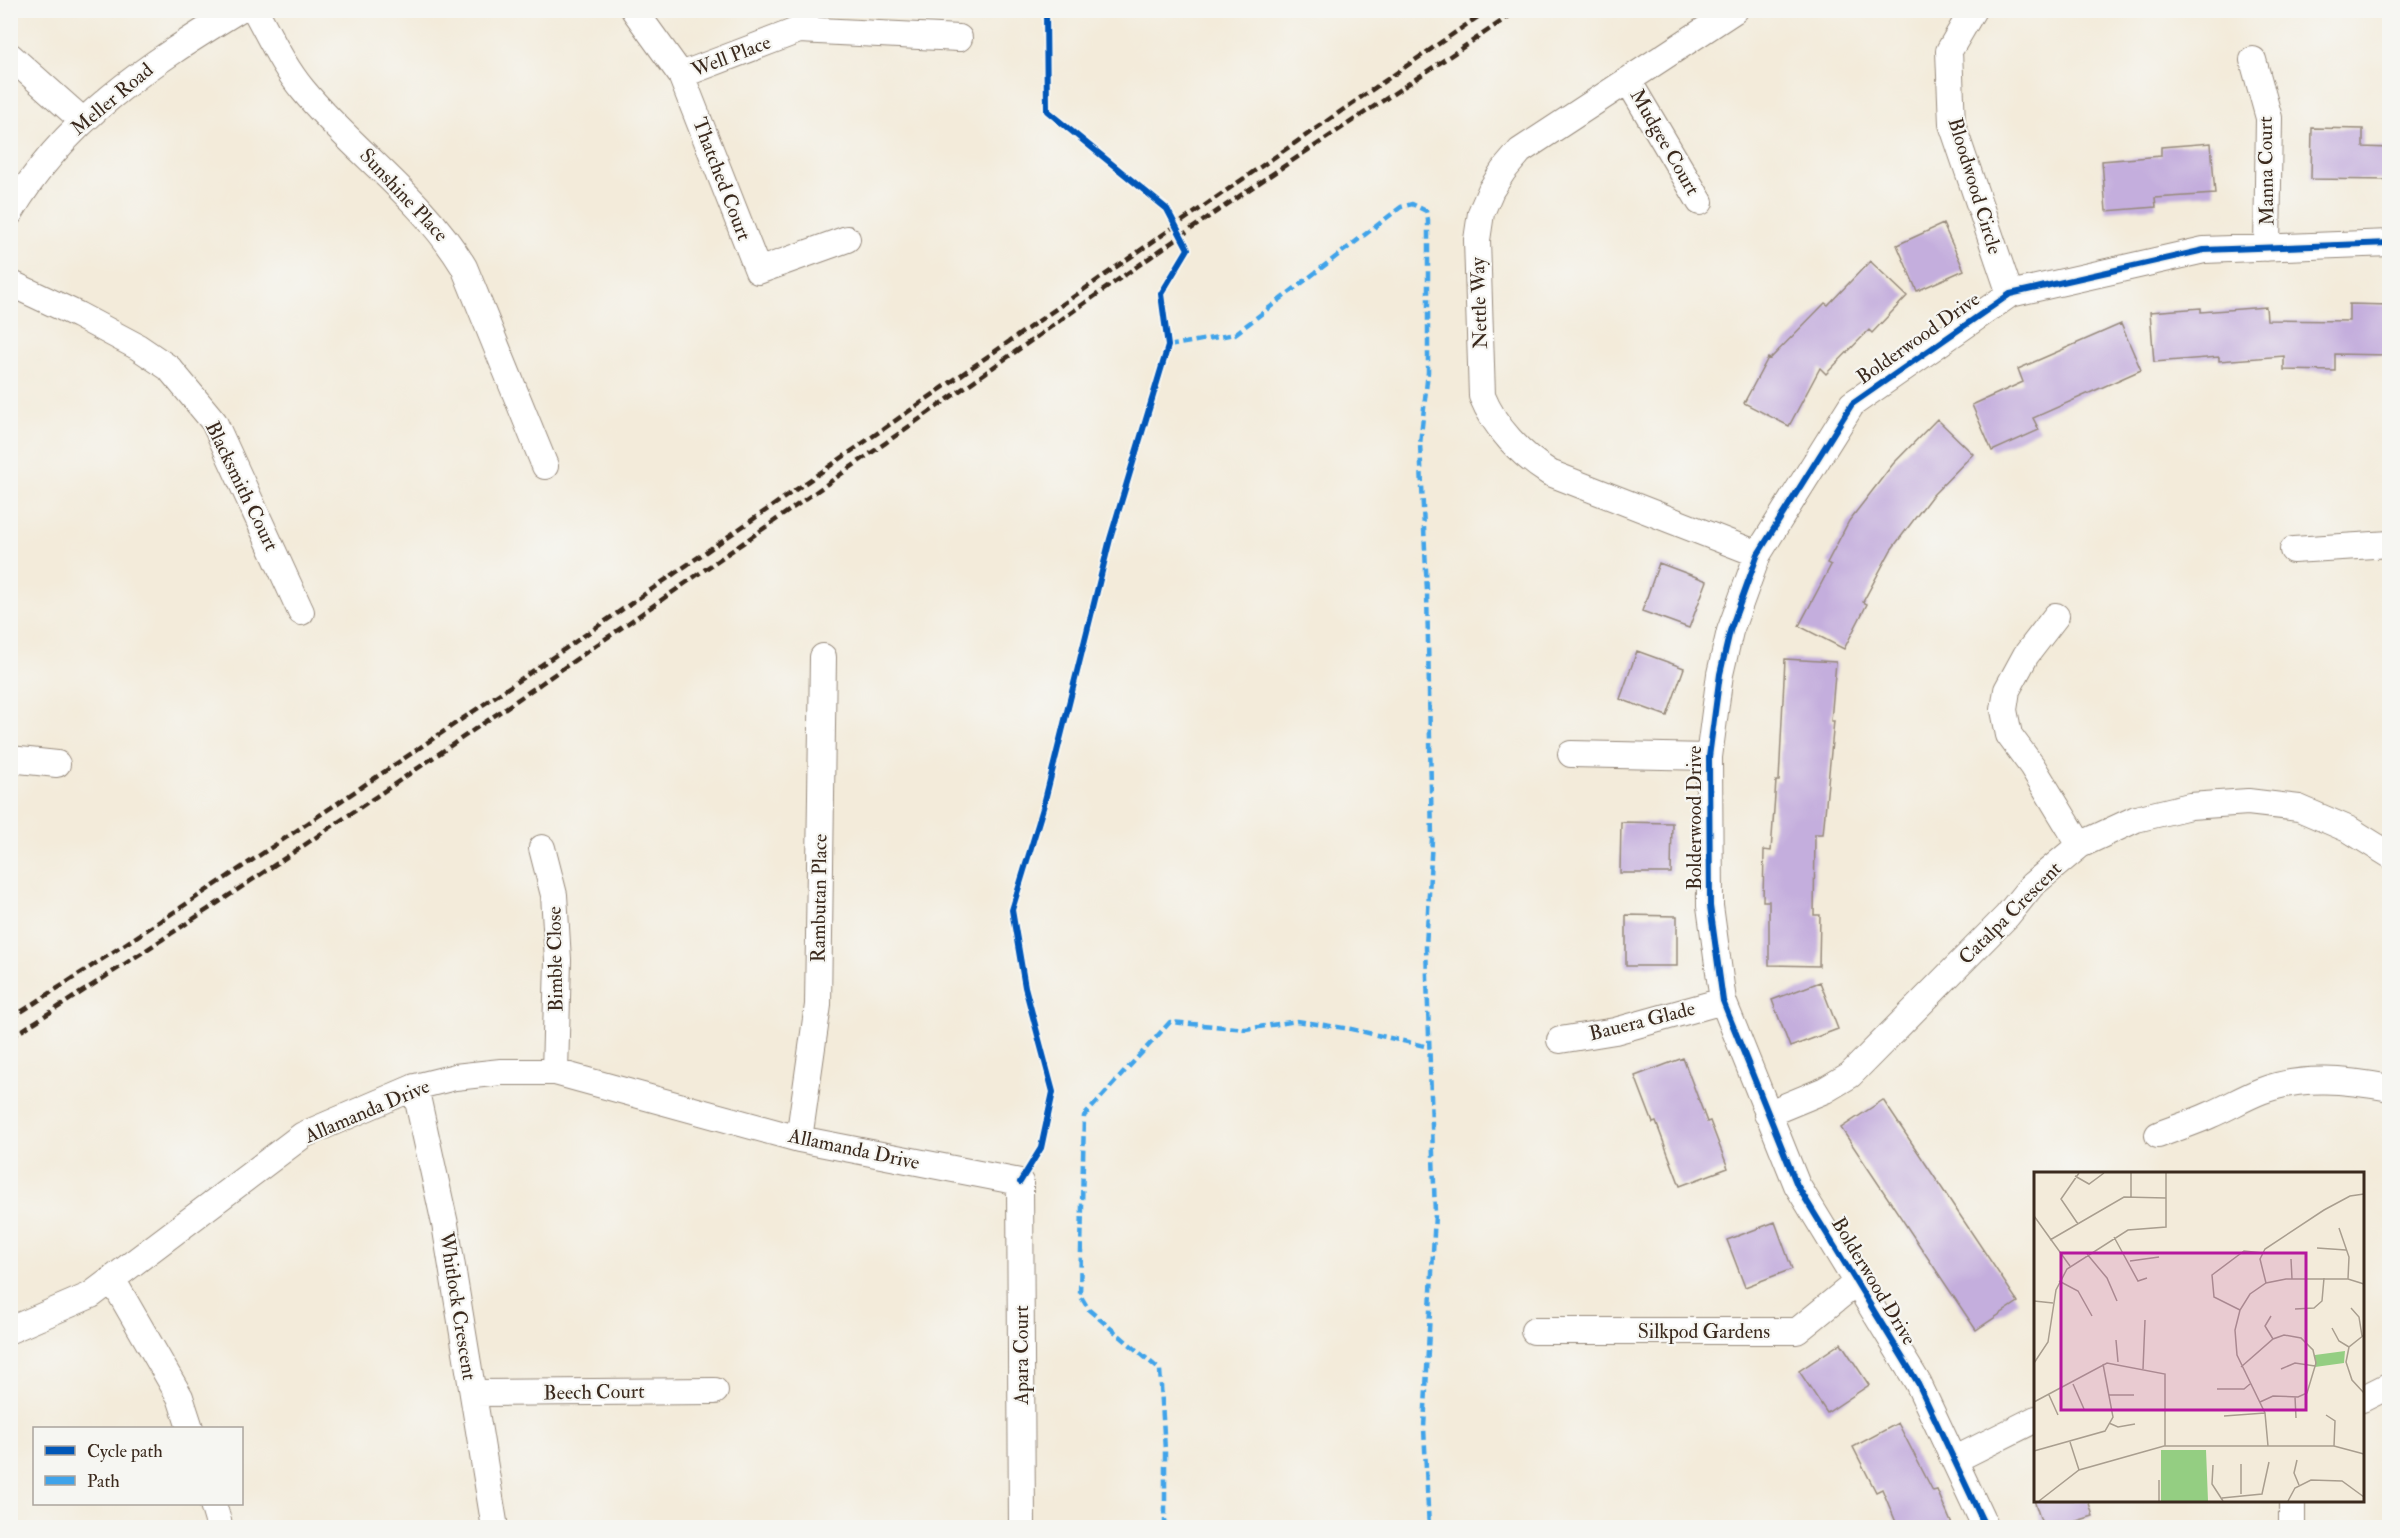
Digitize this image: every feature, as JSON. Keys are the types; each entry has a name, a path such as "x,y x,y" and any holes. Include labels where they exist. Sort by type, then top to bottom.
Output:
{"street":[{"name":"Meller Road","path":"10,213 54,151 83,121 143,71 180,45 238,10"},
{"name":"Sunshine Place","path":"255,10 302,89 427,214 448,240 464,267 545,466"},
{"name":"Thatched Court","path":"634,10 681,75 758,271 846,239"},
{"name":"Nettle Way","path":"1735,10 1629,82 1520,151 1503,171 1491,190 1481,213 1477,240 1482,396 1487,409 1502,430 1529,459 1550,473 1758,554"},
{"name":"Bloodwood Circle","path":"1973,10 1949,51 1952,124 2010,294"},
{"name":"Well Place","path":"681,75 799,30 959,38"},
{"path":"10,56 83,121"},
{"name":"Manna Court","path":"2253,60 2269,118 2267,248"},
{"name":"Mudgee Court","path":"1629,82 1700,202"},
{"name":"Bolderwood Drive","path":"1986,1527 1917,1383 1797,1185 1723,1001 1710,906 1709,757 1720,674 1727,642 1758,554 1852,404 2010,294 2204,250 2390,243"},
{"name":"Blacksmith Court","path":"10,283 138,347 169,368 214,422 301,612"},
{"path":"2293,550 2390,544"},
{"path":"2056,616 2026,655 2007,690 2004,710 2009,735 2032,766 2080,845"},
{"name":"Rambutan Place","path":"799,1138 818,1005 823,657"},
{"path":"1571,754 1709,757"},
{"path":"10,759 57,764"},
{"name":"Catalpa Crescent","path":"1767,1114 1825,1090 1850,1075 2007,916 2032,885 2080,845 2136,819 2190,806 2248,802 2299,808 2350,830 2390,855"},
{"name":"Bimble Close","path":"542,848 554,895 558,960 555,1072"},
{"name":"Bauera Glade","path":"1560,1040 1615,1031 1723,1001"},
{"name":"Allamanda Drive","path":"10,1330 90,1294 303,1135 415,1087 455,1077 501,1072 555,1072 799,1138 1020,1182"},
{"path":"2158,1135 2211,1115 2262,1090 2298,1082 2329,1080 2390,1088"},
{"name":"Whitlock Crescent","path":"415,1087 445,1224 495,1527"},
{"name":"Apara Court","path":"1020,1182 1022,1527"},
{"path":"112,1279 180,1396 190,1427"},
{"name":"Silkpod Gardens","path":"1534,1331 1797,1331 1856,1283"},
{"path":"2364,1398 2390,1385"},
{"name":"Beech Court","path":"473,1393 715,1391"},
{"path":"1954,1460 2034,1420"},
{"path":"2292,1502 2292,1527"},
{"path":"214,1505 220,1527"}],"building":[{"path":"2312,128 2363,129 2363,147 2390,148 2390,180 2311,179"},
{"path":"2211,143 2215,194 2155,198 2156,207 2106,211 2102,161 2161,156 2161,147"},
{"path":"1943,224 1964,270 1917,291 1897,245"},
{"path":"1870,261 1907,296 1872,333 1869,330 1826,374 1820,368 1789,426 1744,403 1768,358 1770,359 1825,303 1828,305"},
{"path":"2349,304 2390,305 2390,355 2335,354 2335,371 2284,370 2284,356 2219,361 2219,357 2154,362 2150,312 2201,308 2201,312 2266,307 2267,320 2349,321"},
{"path":"2121,324 2141,370 2033,418 2039,430 1992,451 1972,405 2023,382 2018,369"},
{"path":"1937,419 1973,454 1931,497 1891,550 1863,602 1867,604 1844,649 1799,626 1831,565 1827,563 1849,521 1893,464"},
{"path":"1659,563 1707,581 1689,628 1642,611"},
{"path":"1637,651 1684,668 1667,716 1620,699"},
{"path":"1785,659 1836,662 1831,721 1834,721 1823,834 1815,834 1814,915 1820,915 1819,966 1769,965 1769,901 1763,901 1764,850 1771,851 1776,781 1779,781"},
{"path":"1621,822 1672,823 1671,873 1620,873"},
{"path":"1626,915 1677,916 1677,966 1626,966"},
{"path":"1820,982 1838,1029 1790,1047 1772,1000"},
{"path":"1683,1058 1707,1122 1710,1121 1728,1168 1680,1186 1656,1122 1653,1123 1635,1076"},
{"path":"1883,1100 2018,1302 1976,1330 1841,1128"},
{"path":"1775,1222 1792,1269 1745,1287 1727,1240"},
{"path":"1841,1343 1869,1385 1827,1413 1799,1371"},
{"path":"1898,1423 1933,1491 1937,1490 1953,1527 1898,1527 1882,1489 1876,1492 1853,1447"},
{"path":"2035,1502 2089,1502 2093,1516 2057,1527 2043,1527"}],"railway":[{"path":"10,1019 197,897 568,647 1488,10"},
{"path":"10,1038 158,942 451,745 1175,240 1518,10"}],"marked path":[{"path":"1168,346 1235,334 1401,207 1412,204 1426,211 1428,220 1428,372 1420,444 1427,591 1432,839 1426,947 1435,1214 1424,1428 1429,1528"},
{"path":"1165,1528 1165,1450 1160,1370 1089,1310 1080,1295 1084,1116 1170,1022 1246,1029 1297,1021 1351,1029 1429,1047"}],"cycle path":[{"path":"1020,1182 1041,1148 1053,1092 1025,987 1012,910 1043,808 1110,539 1168,346 1161,294 1188,249 1167,209 1047,111 1046,10"},
{"path":"1986,1528 1918,1383 1797,1185 1723,1001 1710,906 1709,757 1720,674 1730,631 1758,554 1852,404 2010,294 2204,250 2390,243"}]}
